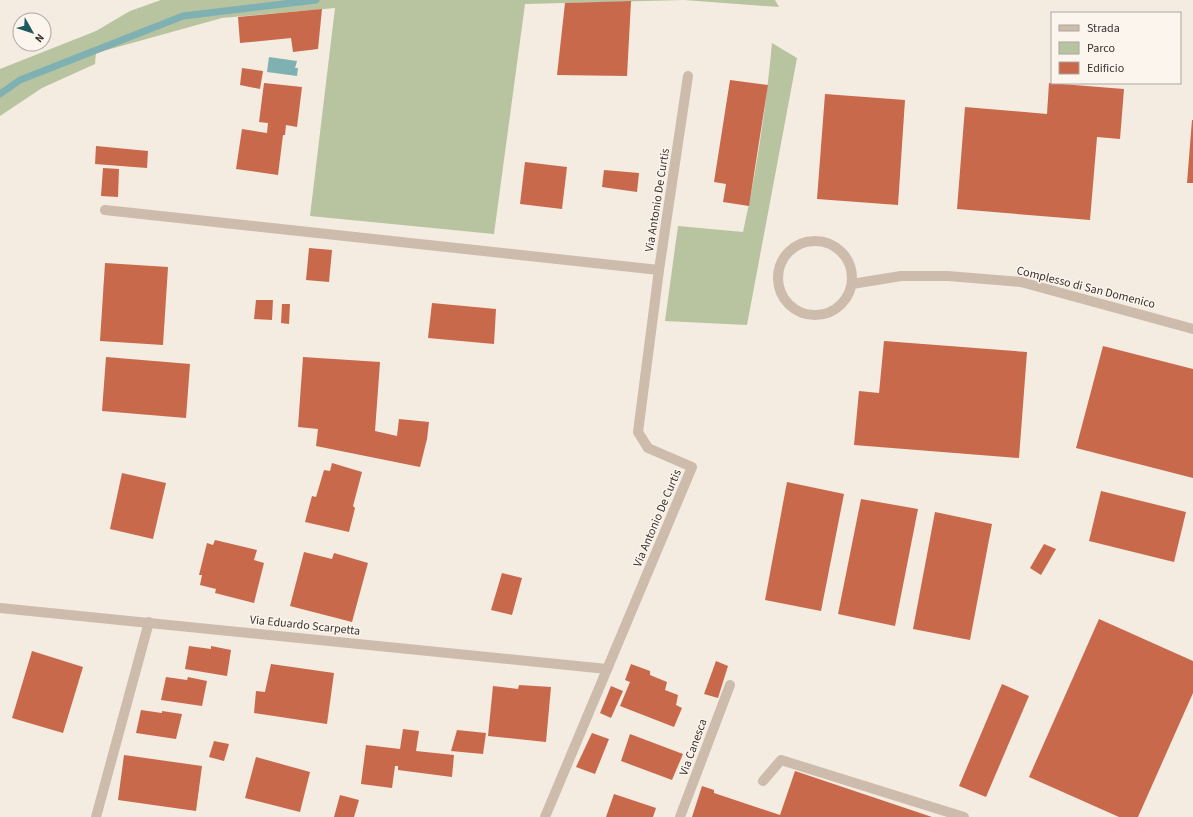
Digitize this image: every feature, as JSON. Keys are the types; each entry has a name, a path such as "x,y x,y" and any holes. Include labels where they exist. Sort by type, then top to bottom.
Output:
{"street":[{"name":"Via Antonio De Curtis","path":"545,817 692,467 648,448 638,432 659,270 688,76"},
{"path":"105,210 659,270"},
{"path":"809,242 821,242 832,245 841,252 848,261 852,273 852,284 848,296 841,305 830,312 818,315 806,314 794,309 785,300 780,289 778,276 781,264 788,253 798,246 809,242"},
{"name":"Complesso di San Domenico","path":"852,284 901,276 948,276 1021,282 1193,329"},
{"name":"Via Eduardo Scarpetta","path":"0,608 607,669"},
{"path":"96,817 149,622"},
{"name":"Via Canesca","path":"680,817 730,686"},
{"path":"763,781 781,760 964,817"}],"green space":[{"path":"161,0 684,0 525,4 494,234 310,216 335,8 222,18 96,53 95,64 42,88 0,116 0,69 43,52 52,52 52,48 96,31 130,11"},
{"path":"684,0 775,0 779,7"},
{"path":"772,43 797,58 747,325 665,321 678,226 743,232 753,185 767,91"}],"water":[{"path":"269,57 297,61 295,68 298,68 297,76 267,72"}],"building":[{"path":"631,1 627,76 557,75 565,3"},
{"path":"322,9 318,49 293,52 291,38 240,43 238,17"},
{"path":"242,68 263,71 260,89 240,85"},
{"path":"730,80 768,85 749,206 723,202 726,184 714,182"},
{"path":"264,83 302,87 297,127 286,125 285,135 283,135 278,175 236,169 242,129 267,133 268,123 259,122"},
{"path":"1049,83 1124,89 1120,139 1097,137 1090,220 957,209 965,107 1047,114"},
{"path":"825,94 905,100 898,205 817,199"},
{"path":"1192,120 1193,183 1187,183"},
{"path":"96,146 148,151 147,168 95,164"},
{"path":"525,162 567,167 562,209 520,204"},
{"path":"103,168 119,169 118,197 101,196"},
{"path":"604,170 639,173 637,192 602,187"},
{"path":"309,248 332,250 329,282 306,280"},
{"path":"105,263 168,267 163,345 100,341"},
{"path":"256,300 273,300 272,320 254,319"},
{"path":"432,303 496,309 494,344 428,338"},
{"path":"282,304 290,304 289,324 281,323"},
{"path":"884,341 1027,352 1019,458 854,445 859,391 879,393"},
{"path":"1103,346 1193,369 1193,478 1076,448"},
{"path":"106,357 190,364 186,418 102,411"},
{"path":"303,357 380,362 375,431 397,436 399,419 429,422 427,439 420,467 316,446 318,429 298,427"},
{"path":"332,463 362,472 353,506 355,508 349,532 305,522 312,496 316,497 324,470 330,471"},
{"path":"122,473 166,483 153,539 110,529"},
{"path":"787,482 844,494 821,611 765,600"},
{"path":"1101,491 1186,512 1174,562 1089,541"},
{"path":"861,499 918,509 895,626 838,614"},
{"path":"935,512 992,524 970,640 913,629"},
{"path":"215,540 257,550 254,560 264,563 254,603 215,593 216,589 200,585 202,575 199,575 207,543 213,545"},
{"path":"1044,544 1056,549 1041,575 1030,568"},
{"path":"304,552 332,559 334,553 368,563 352,622 290,606"},
{"path":"502,573 522,578 512,615 491,610"},
{"path":"1099,619 1193,661 1193,693 1138,817 1119,817 1029,777"},
{"path":"189,646 211,649 211,646 231,650 227,676 185,669"},
{"path":"32,651 83,667 63,733 12,718"},
{"path":"716,661 728,666 718,698 704,694"},
{"path":"271,664 334,673 327,724 254,713 256,691 265,692"},
{"path":"631,664 650,671 650,675 667,682 665,690 678,695 676,705 682,708 674,727 620,706 630,682 625,680"},
{"path":"166,677 187,680 188,677 207,681 202,706 161,700"},
{"path":"1002,684 1029,696 986,797 959,786"},
{"path":"519,685 551,687 546,742 488,736 493,686 518,689"},
{"path":"611,686 623,691 611,718 600,713"},
{"path":"141,710 182,714 176,739 136,733"},
{"path":"403,729 419,731 416,751 454,755 452,777 398,770 398,766 395,766 392,788 361,784 366,745 400,749"},
{"path":"457,730 486,733 483,754 451,751"},
{"path":"592,733 609,739 595,774 576,767"},
{"path":"630,734 683,754 672,780 621,761"},
{"path":"214,741 229,744 224,761 209,757"},
{"path":"124,755 202,766 196,811 118,800"},
{"path":"256,757 310,772 300,812 245,798"},
{"path":"795,771 932,817 692,817 702,786 714,790 714,793 780,815"},
{"path":"614,794 656,808 653,817 606,817"},
{"path":"340,795 359,800 354,817 334,817"}],"waterway":[{"path":"0,94 20,80 183,16 316,0"}]}
